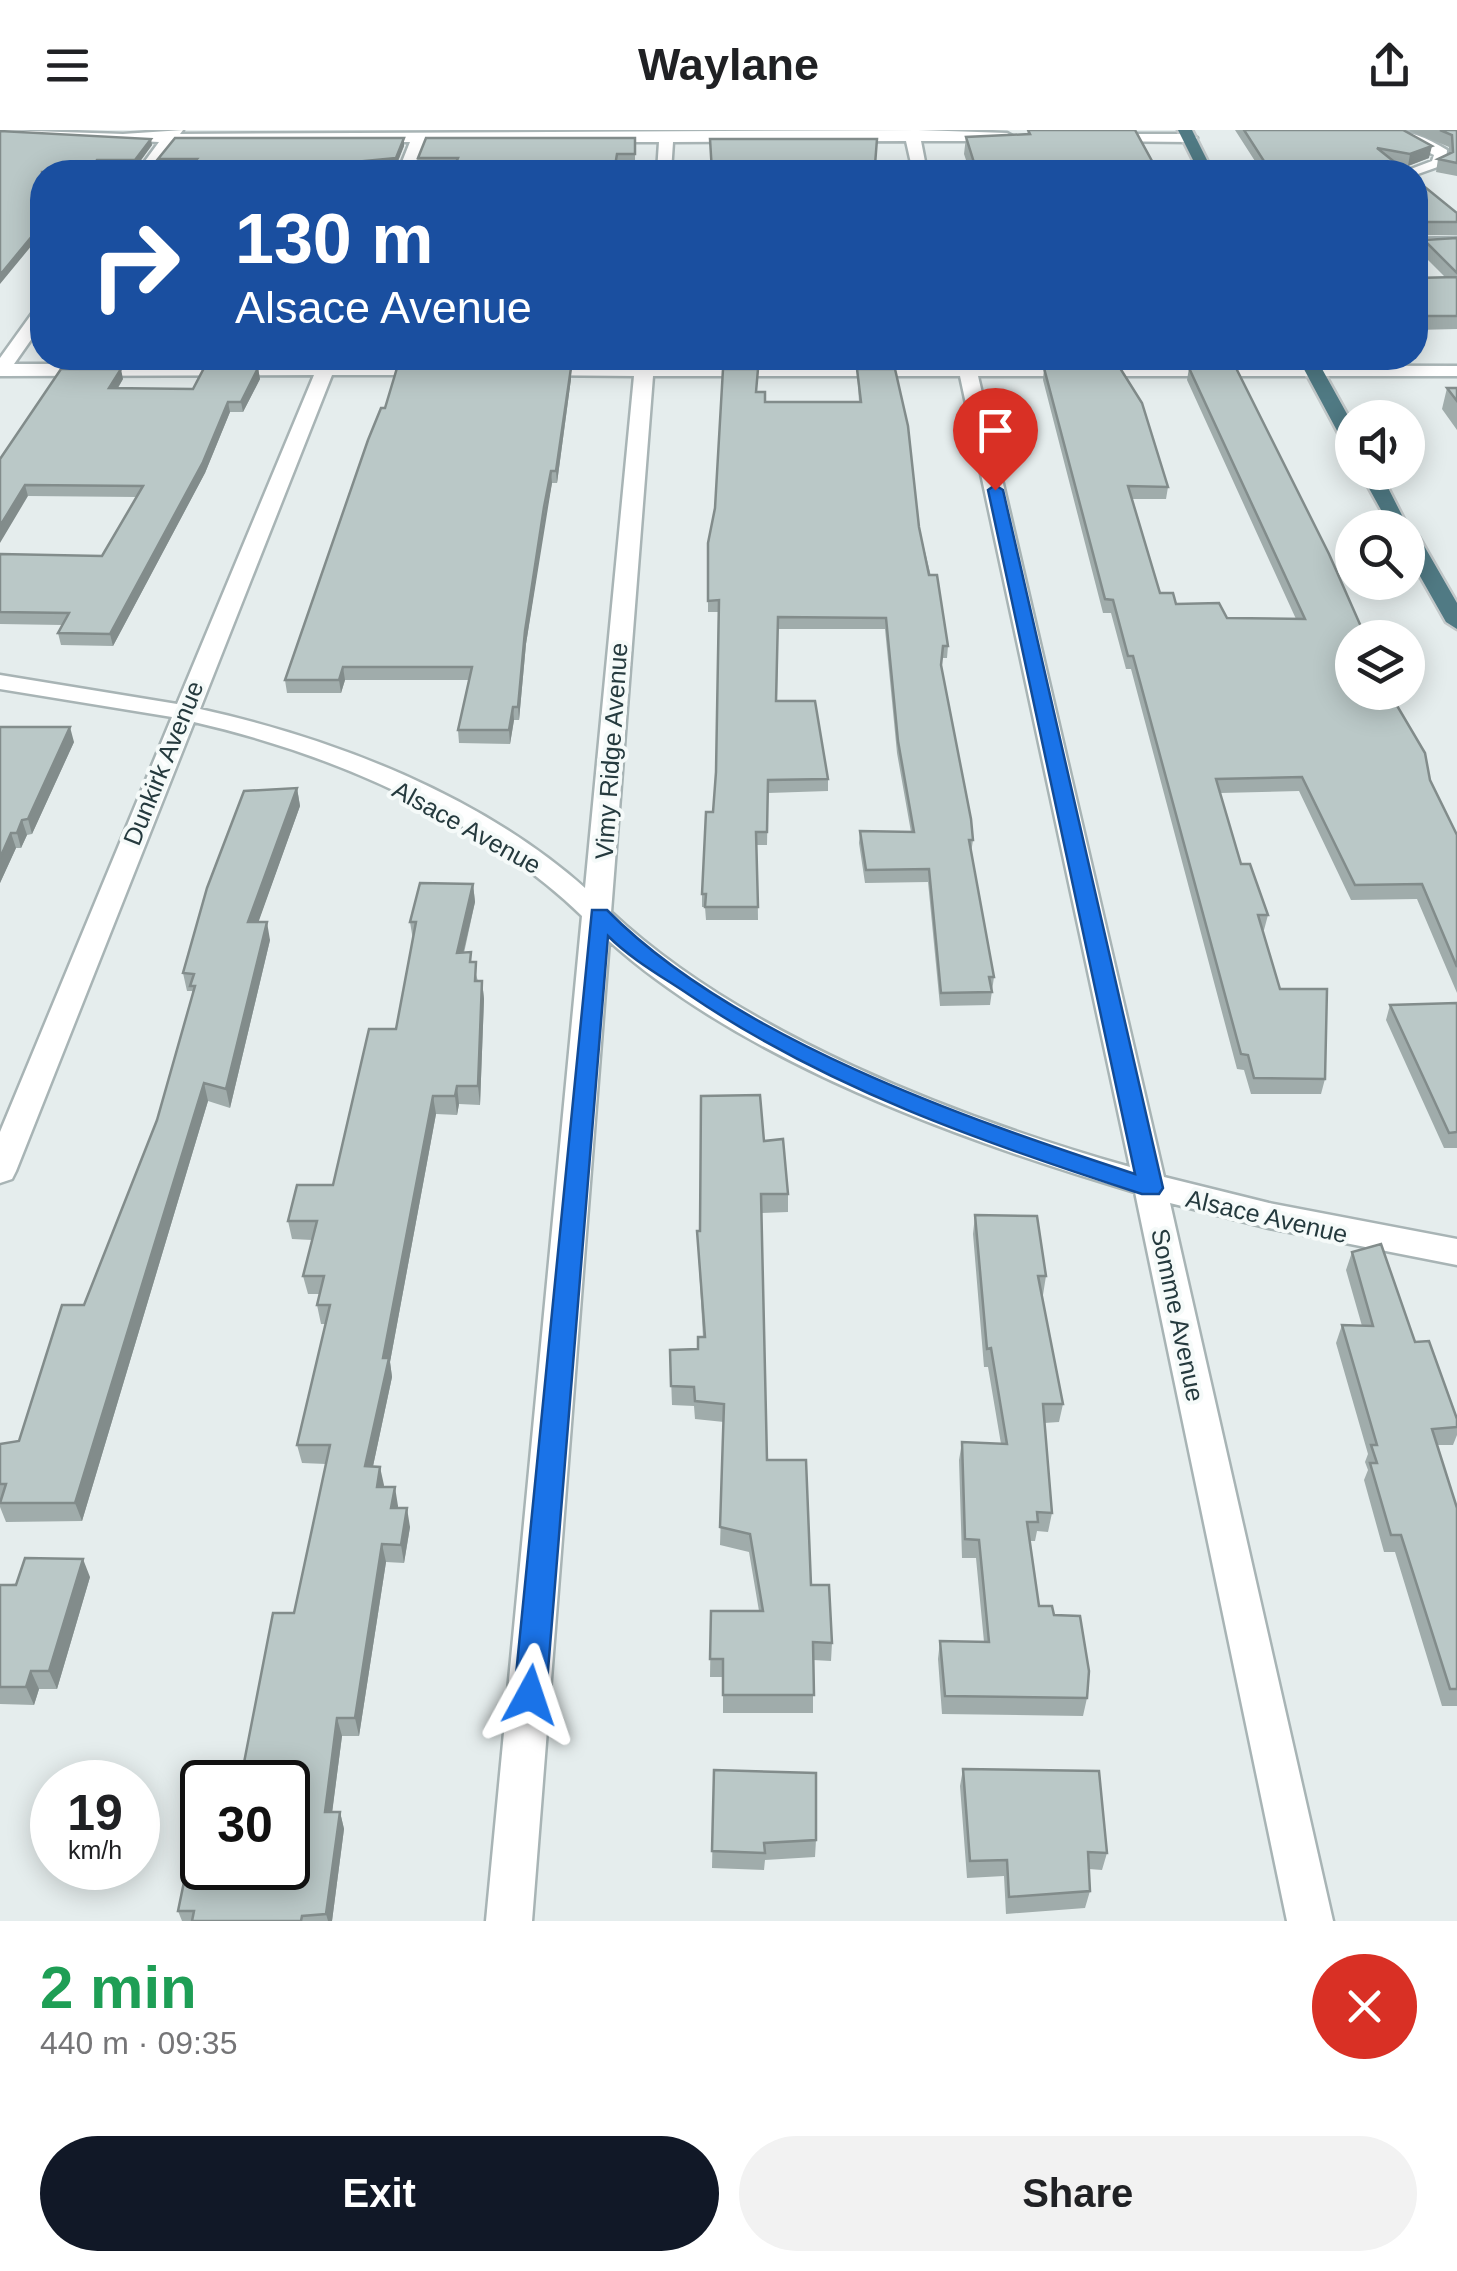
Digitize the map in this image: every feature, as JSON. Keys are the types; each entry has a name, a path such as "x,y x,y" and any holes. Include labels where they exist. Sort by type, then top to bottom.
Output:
{"highway":[{"path":"1187,134 1200,160"},
{"path":"1313,370 1335,409"},
{"path":"1425,566 1457,622"}],"street":[{"path":"0,130 173,134 912,134 1024,138"},
{"path":"1391,130 1422,141 1442,154 1439,164 1428,167"},
{"path":"665,160 667,133"},
{"path":"153,160 173,134"},
{"path":"410,160 420,134"},
{"path":"912,134 917,160"},
{"path":"1080,138 1187,134"},
{"path":"1428,244 1457,243"},
{"path":"0,370 30,329"},
{"path":"0,370 30,369"},
{"name":"Dunkirk Avenue","path":"0,1170 255,533 325,370"},
{"name":"Vimy Ridge Avenue","path":"509,1921 644,370"},
{"name":"Somme Avenue","path":"967,370 1310,1921"},
{"path":"1428,370 1457,371"},
{"name":"Alsace Avenue","path":"0,682 186,711 330,755 419,796 506,843 599,914 628,944 733,1014 890,1095 1017,1144 1150,1188 1320,1230 1457,1252"}],"building":[{"path":"1028,130 1135,130 1151,160 973,160 966,137 1030,134"},
{"path":"1244,130 1403,130 1432,146 1410,154 1377,148 1392,160 1263,160"},
{"path":"1440,130 1457,130 1457,163 1438,159 1453,152 1452,135"},
{"path":"0,131 151,139 135,160 30,160 30,239 0,275"},
{"path":"175,138 404,138 396,158 376,160 158,159"},
{"path":"426,138 635,138 635,154 617,154 616,160 418,158"},
{"path":"710,139 877,139 875,160 711,160"},
{"path":"1428,190 1457,213 1457,222 1428,222"},
{"path":"1457,238 1457,273 1428,244 1428,240"},
{"path":"1457,277 1457,316 1428,316 1428,278"},
{"path":"60,370 120,370 109,388 193,389 203,370 257,370 241,402 228,402 203,462 110,634 58,633 69,613 0,612 0,554 102,556 143,486 25,485 0,526 0,459"},
{"path":"396,370 571,370 556,471 551,471 544,507 518,707 513,707 509,730 458,730 472,667 343,667 339,680 285,680 368,440 381,408 385,408"},
{"path":"723,370 758,370 756,392 765,392 765,402 861,402 857,370 895,370 908,426 919,527 929,575 937,575 948,646 943,646 941,665 971,819 973,840 969,840 994,977 989,977 992,992 941,993 929,869 866,870 860,831 914,832 898,741 886,618 778,617 776,701 815,701 828,779 768,780 767,832 756,832 758,907 705,907 706,894 702,894 706,812 713,812 716,772 719,600 708,601 708,543 715,508"},
{"path":"1045,370 1121,370 1142,403 1168,487 1128,486 1160,593 1173,593 1176,604 1219,603 1227,618 1305,619 1190,370 1237,370 1335,568 1335,600 1349,600 1358,620 1335,620 1335,710 1400,710 1425,753 1430,780 1457,835 1457,967 1422,884 1355,885 1302,777 1216,779 1241,864 1250,864 1268,915 1258,915 1280,989 1327,989 1325,1079 1254,1078 1248,1055 1241,1054 1133,656 1128,656 1113,600 1105,599"},
{"path":"1447,388 1457,388 1457,401"},
{"path":"0,727 70,727 28,819 22,820 17,833 11,833 0,858"},
{"path":"297,788 248,922 267,922 226,1089 204,1083 75,1503 0,1503 6,1484 0,1484 0,1444 19,1441 62,1305 84,1305 157,1120 195,986 190,986 194,974 183,973 207,888 244,791"},
{"path":"420,883 473,884 457,953 471,952 470,962 476,962 475,981 482,981 478,1086 457,1086 455,1096 433,1096 383,1358 389,1358 365,1466 380,1467 377,1487 395,1487 391,1508 407,1508 401,1545 382,1544 355,1718 337,1718 325,1812 340,1812 326,1914 302,1916 301,1921 192,1921 194,1911 178,1911 182,1890 310,1890 310,1760 245,1760 273,1613 294,1613 330,1445 297,1445 330,1305 317,1305 324,1276 303,1276 317,1221 288,1221 297,1185 333,1185 369,1029 396,1029 416,922 410,922"},
{"path":"1457,1003 1457,1132 1449,1133 1390,1005"},
{"path":"760,1095 764,1141 783,1139 788,1194 761,1194 767,1460 806,1460 811,1585 829,1585 832,1643 813,1642 814,1695 723,1695 723,1659 710,1659 711,1611 763,1611 750,1534 720,1527 724,1404 695,1401 694,1387 671,1386 670,1350 698,1349 698,1337 705,1337 697,1231 701,1096"},
{"path":"975,1215 1037,1216 1046,1276 1038,1276 1063,1404 1043,1404 1052,1513 1037,1512 1038,1522 1027,1522 1039,1606 1052,1606 1054,1615 1080,1616 1089,1671 1087,1698 945,1696 940,1641 989,1642 979,1540 965,1539 962,1442 1007,1444 991,1348 987,1349"},
{"path":"1381,1244 1415,1342 1429,1341 1457,1419 1457,1427 1432,1429 1457,1508 1457,1689 1450,1689 1401,1535 1391,1535 1370,1463 1377,1463 1371,1445 1377,1445 1342,1325 1373,1326 1352,1252"},
{"path":"25,1558 83,1559 49,1671 31,1671 26,1687 0,1687 0,1585 16,1585"},
{"path":"963,1769 1099,1771 1107,1853 1088,1852 1090,1891 1009,1897 1007,1860 970,1861"},
{"path":"714,1770 816,1773 816,1840 764,1843 765,1853 712,1851"}],"route":[{"path":"530,1695 599,914 628,944 670,975 733,1014 890,1095 1017,1144 1150,1188 1062,777 995,490"}]}
